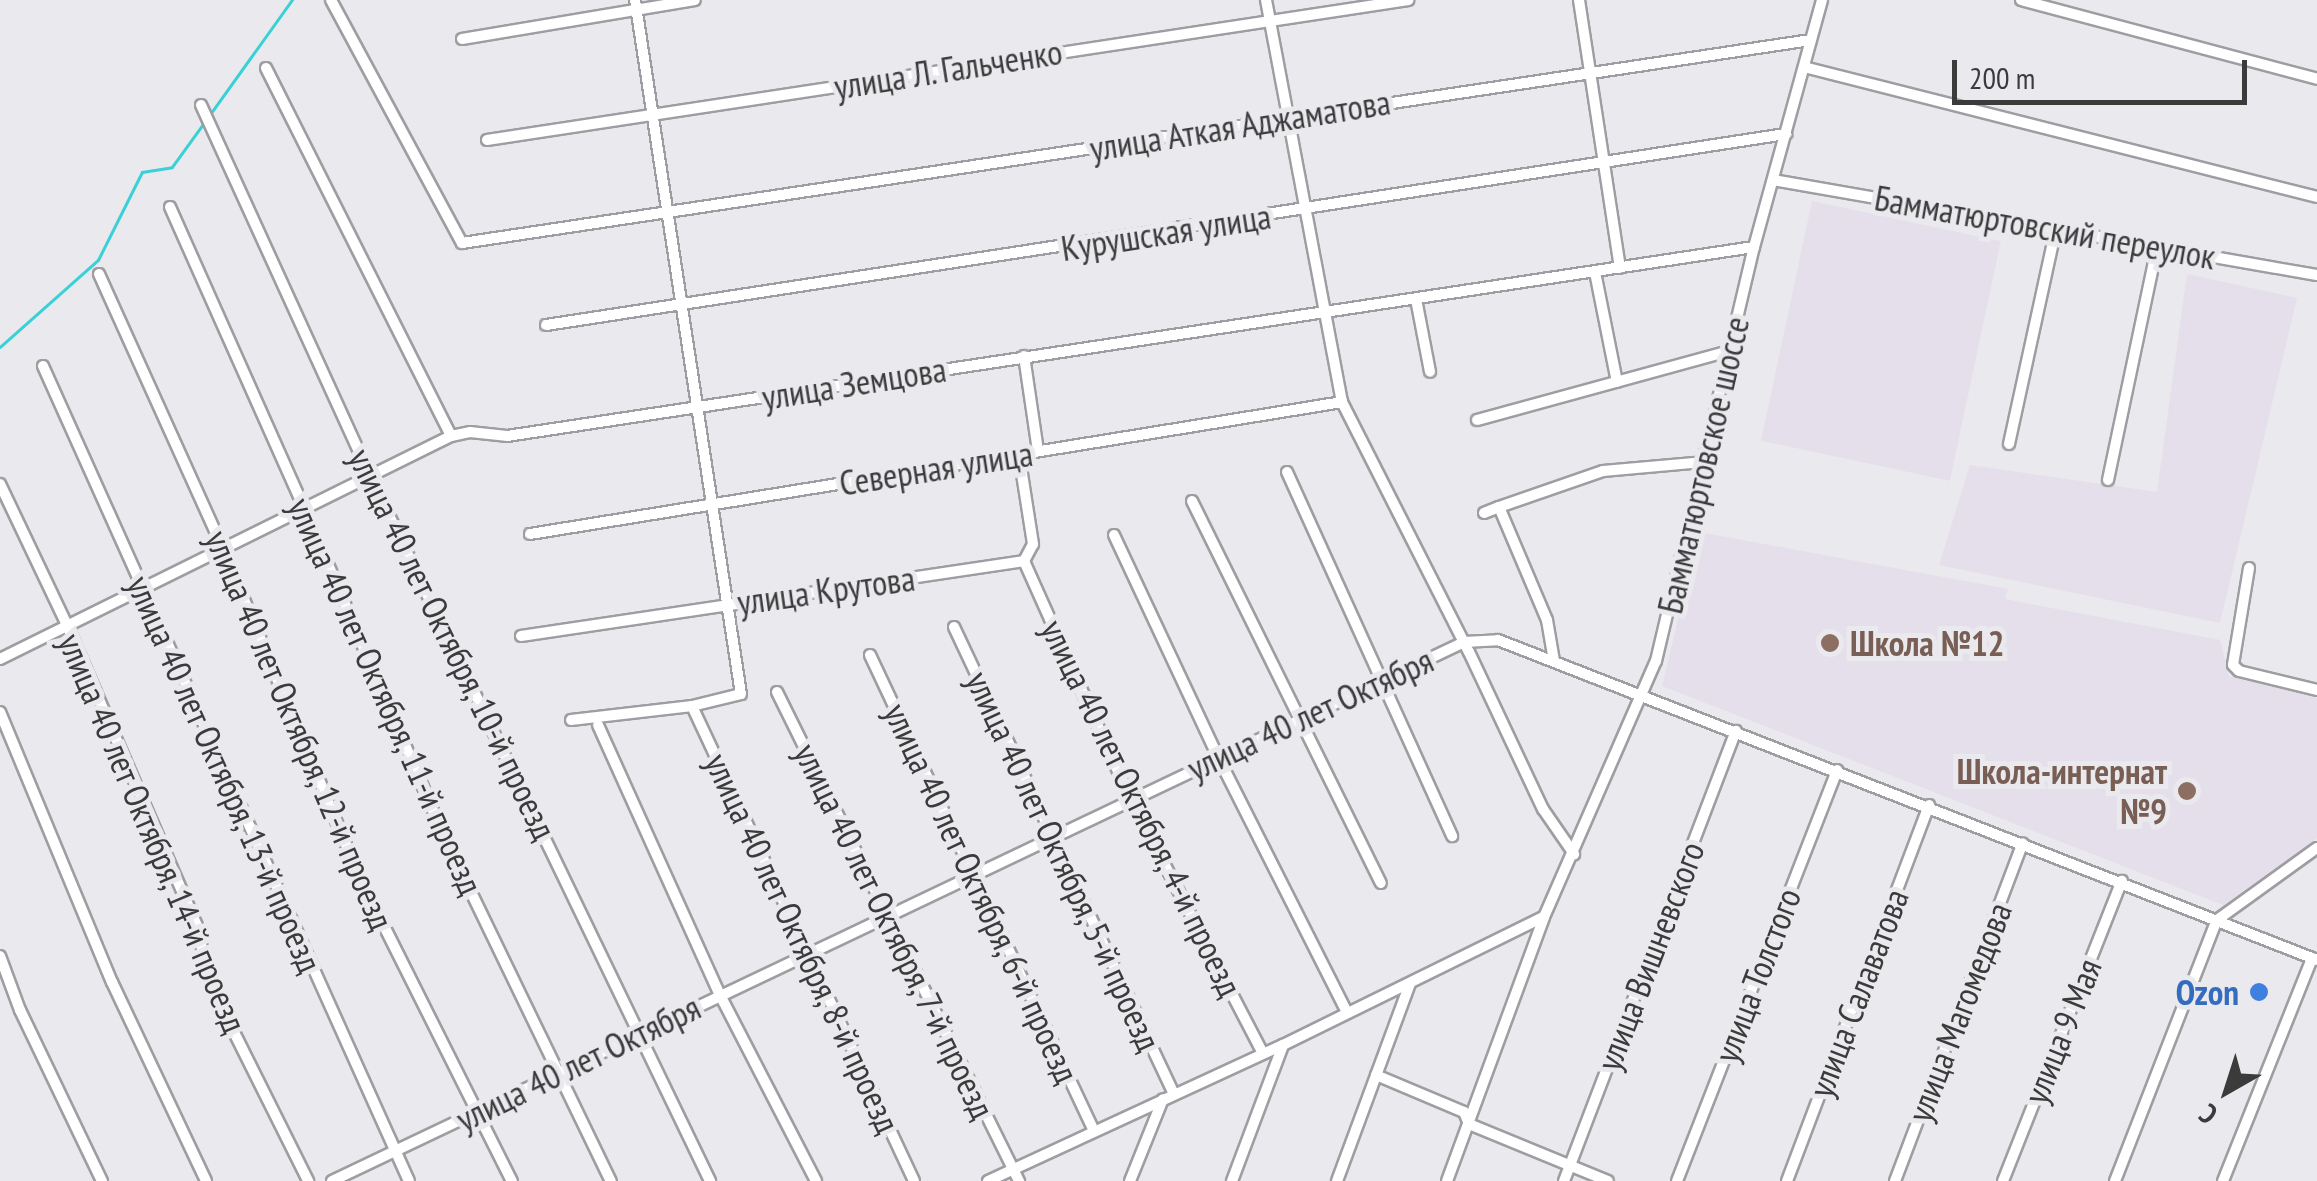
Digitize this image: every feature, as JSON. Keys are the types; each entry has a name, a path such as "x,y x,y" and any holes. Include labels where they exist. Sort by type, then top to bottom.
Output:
{"street":[{"name":"улица Аткая Аджаматова","path":"331,0 462,244 1811,40"},
{"path":"462,39 635,4 695,0"},
{"path":"1266,0 1342,402 1464,642 1542,810 1574,854"},
{"name":"улица Л. Гальченко","path":"487,140 1408,0"},
{"path":"1580,0 1620,268"},
{"name":"Бамматюртовское шоссе","path":"1448,1181 1544,917 1656,662 1754,247 1822,0"},
{"path":"2021,0 2317,78"},
{"path":"572,720 692,706 740,694 670,211 635,4"},
{"path":"1804,67 2317,197"},
{"path":"266,68 451,436"},
{"name":"улица 40 лет Октября, 10-й проезд","path":"201,105 370,476 642,1032 710,1181"},
{"name":"Курушская улица","path":"546,325 1786,134"},
{"name":"Бамматюртовский переулок","path":"1773,180 2317,275"},
{"name":"улица 40 лет Октября, 11-й проезд","path":"170,206 442,832 611,1181"},
{"path":"2009,444 2056,229"},
{"name":"улица Земцова","path":"0,659 66,623 451,436 470,432 507,436 1754,247"},
{"path":"2108,480 2157,247"},
{"path":"1595,272 1617,382"},
{"name":"улица 40 лет Октября, 12-й проезд","path":"99,274 223,549 361,880 512,1181"},
{"path":"1416,299 1430,372"},
{"path":"1477,420 1730,351"},
{"path":"1024,356 1038,451"},
{"name":"улица 40 лет Октября, 13-й проезд","path":"43,366 409,1181"},
{"name":"Северная улица","path":"530,534 1342,402"},
{"path":"1018,455 1032,544 1024,562"},
{"path":"1484,513 1602,471 1704,462"},
{"path":"1287,472 1452,836"},
{"name":"улица 40 лет Октября, 14-й проезд","path":"0,484 66,623 198,928 208,980 308,1181"},
{"path":"1192,501 1381,884"},
{"path":"1499,507 1547,620 1554,661"},
{"path":"1114,535 1218,757 1347,1012"},
{"name":"улица Крутова","path":"521,636 1024,562"},
{"name":"улица 40 лет Октября, 4-й проезд","path":"1024,562 1130,798 1263,1054"},
{"path":"2249,568 2233,665 2317,690"},
{"name":"улица 40 лет Октября, 5-й проезд","path":"954,627 1168,1097"},
{"name":"улица 40 лет Октября","path":"332,1181 1464,642 1498,640 1929,805 2314,959"},
{"name":"улица 40 лет Октября, 6-й проезд","path":"870,655 1094,1131"},
{"name":"улица 40 лет Октября, 7-й проезд","path":"776,692 1019,1181"},
{"name":"улица 40 лет Октября, 8-й проезд","path":"692,706 914,1181"},
{"path":"0,712 112,982 206,1181"},
{"path":"598,724 720,995 816,1181"},
{"name":"улица Вишневского","path":"1564,1181 1736,730"},
{"name":"улица Толстого","path":"1678,1181 1837,770"},
{"name":"улица Салаватова","path":"1787,1181 1929,805"},
{"name":"улица Магомедова","path":"1895,1181 2023,843"},
{"path":"2115,1181 2218,920 2317,848"},
{"name":"улица 9 Мая","path":"2003,1181 2122,882"},
{"path":"988,1181 1283,1045 1544,917"},
{"path":"0,956 20,1010 102,1181"},
{"path":"2223,1181 2314,959"},
{"path":"1336,1181 1410,984"},
{"path":"1232,1181 1283,1045"},
{"path":"1376,1075 1464,1112 1469,1124 1608,1181"},
{"path":"1130,1181 1168,1097"}],"shaded area":[{"path":"1812,201 2001,241 1950,481 1761,441"},
{"path":"2187,274 2297,298 2220,623 1939,565 1970,465 2157,492"},
{"path":"1699,532 2008,589 2005,599 2220,640 2229,676 2317,698 2317,838 2223,905 1662,686"}],"waterway":[{"path":"211,113 292,0"},
{"path":"0,347 98,260 142,172 172,167 203,124"}],"place":[{"name":"Школа №12","path":"1830,643"},
{"name":"Школа-интернат №9","path":"2187,791"},
{"name":"Ozon","path":"2259,992"}]}
